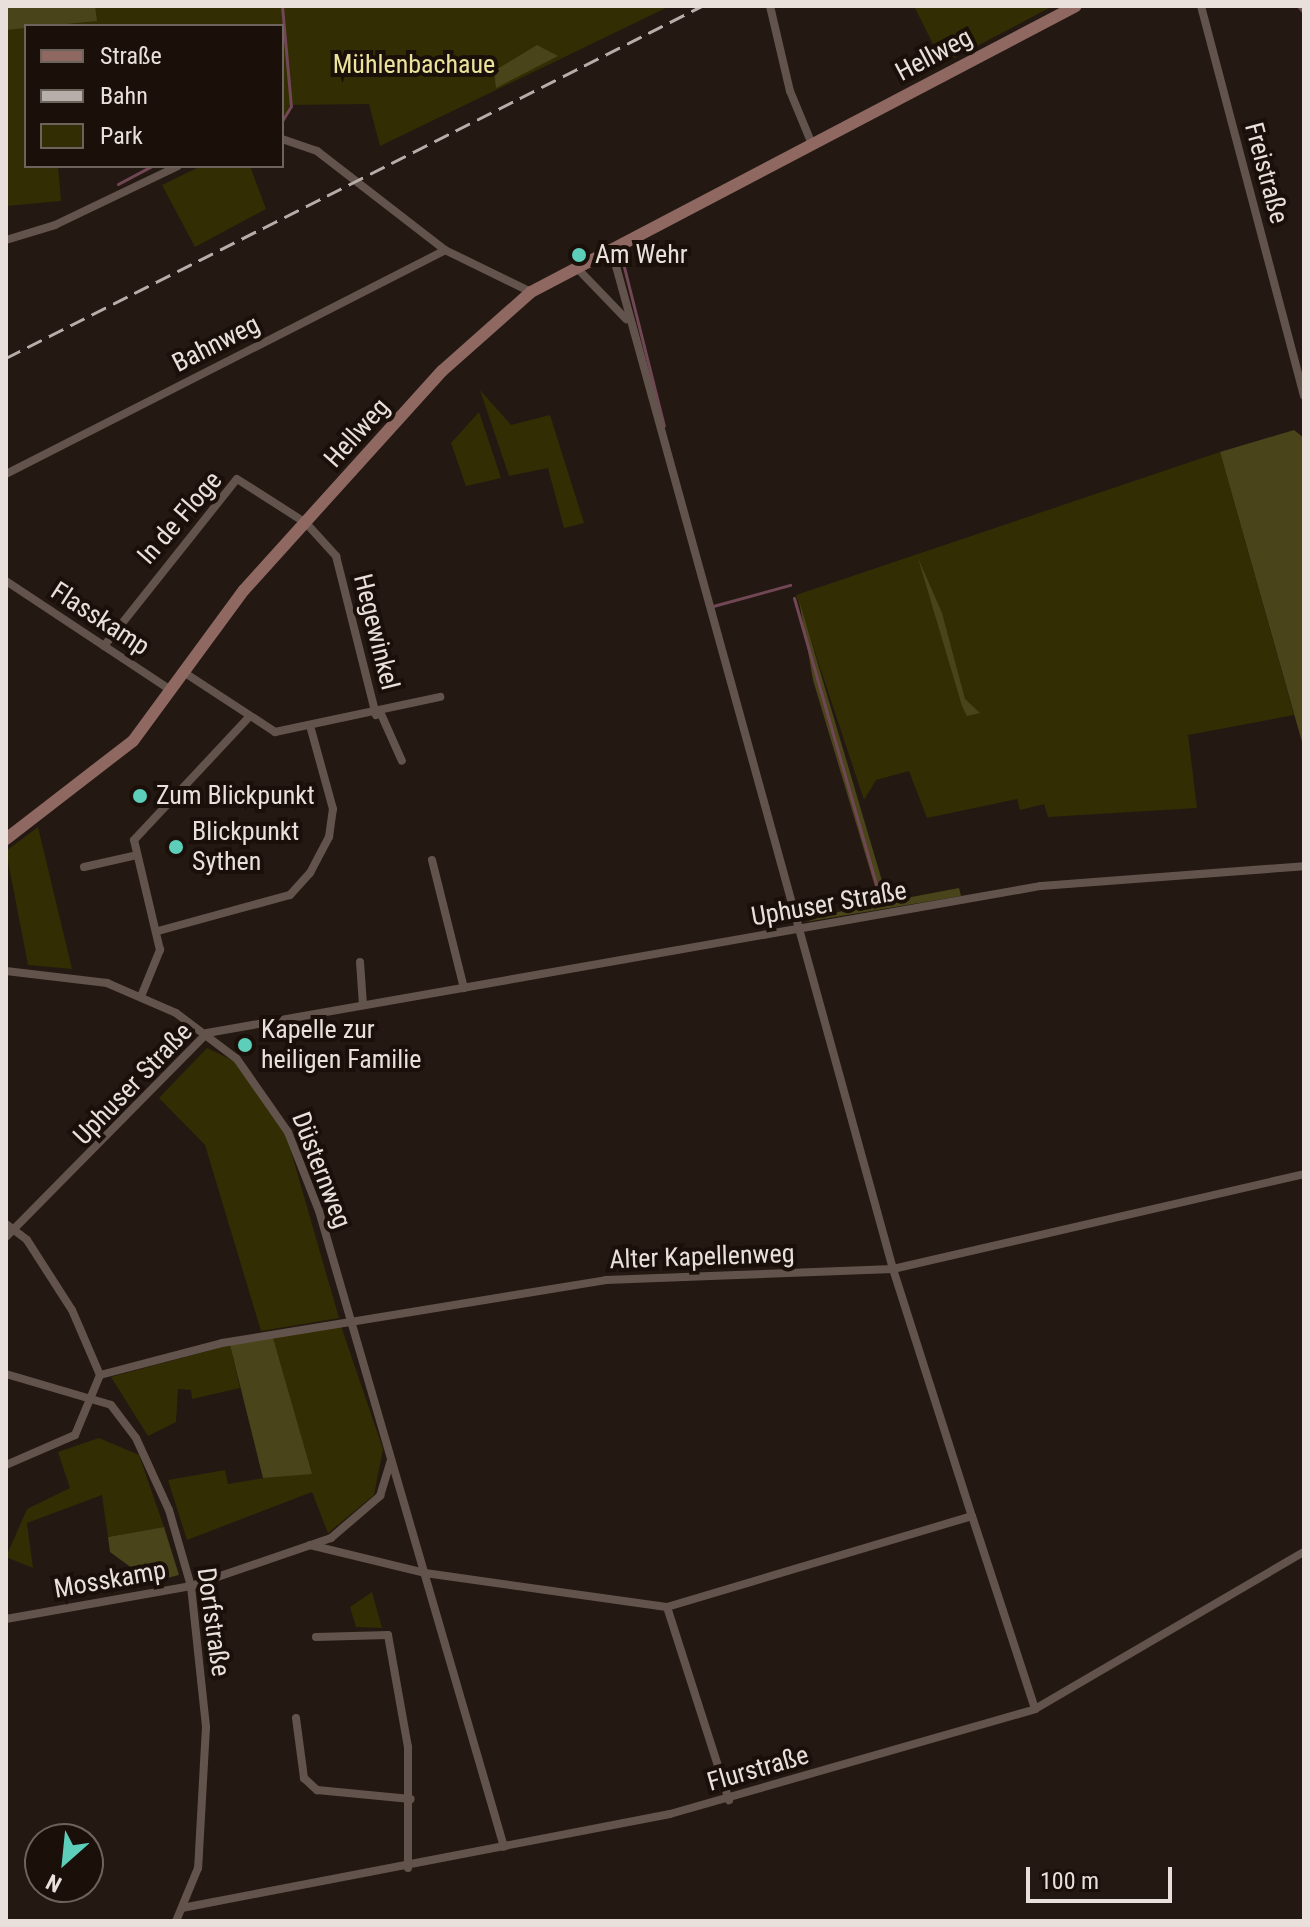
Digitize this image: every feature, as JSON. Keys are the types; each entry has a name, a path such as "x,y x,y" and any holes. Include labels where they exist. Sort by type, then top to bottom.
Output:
{"street":[{"path":"770,6 790,91 812,144"},
{"name":"Hellweg","path":"6,839 133,741 306,523 442,371 531,292 611,247 1076,6"},
{"name":"Freistraße","path":"1201,6 1304,396"},
{"path":"284,140 317,151 445,250 531,292"},
{"path":"6,240 55,225 174,168"},
{"path":"611,247 627,319 893,1269 1035,1709"},
{"name":"Bahnweg","path":"6,474 445,250"},
{"path":"575,266 627,319"},
{"name":"In de Floge","path":"104,646 237,479 306,523"},
{"name":"Hegewinkel","path":"306,523 336,556 379,714 402,761"},
{"path":"6,597 10,584"},
{"name":"Flasskamp","path":"10,584 172,691"},
{"path":"185,673 248,718 275,732 311,729 440,697"},
{"path":"142,994 160,950 158,931 134,840 150,817 248,718"},
{"path":"158,931 290,895 310,873 329,837 333,809 311,729"},
{"path":"84,867 137,855"},
{"path":"432,860 464,988"},
{"name":"Uphuser Straße","path":"6,1237 207,1033 1041,886 1304,866"},
{"path":"360,962 363,1005"},
{"name":"Düsternweg","path":"6,971 142,994 207,1033 257,1082 288,1132 350,1322 504,1847"},
{"name":"Alter Kapellenweg","path":"100,1375 222,1343 606,1280 893,1269 1304,1174"},
{"path":"6,1224 72,1310 100,1375 97,1396 63,1445 6,1465"},
{"path":"6,1374 97,1396"},
{"name":"Dorfstraße","path":"97,1396 136,1438 191,1586 206,1805 198,1868 176,1921"},
{"name":"Mosskamp","path":"6,1619 191,1586 310,1545 368,1510 391,1459"},
{"path":"310,1545 425,1573 667,1607 972,1516"},
{"name":"Flurstraße","path":"182,1908 408,1868 729,1800 1035,1709 1304,1552"},
{"path":"667,1607 729,1800"},
{"path":"316,1637 388,1635 411,1799 408,1868"},
{"path":"296,1718 304,1778 317,1790 411,1799"}],"green space":[{"name":"Mühlenbachaue","path":"6,6 670,6 380,146 369,104 290,105 284,116 284,24 24,24 24,168 58,168 61,201 6,206"},
{"path":"914,6 1053,6 943,64"},
{"path":"197,168 251,168 266,209 195,247 162,185"},
{"path":"480,390 511,425 550,415 584,523 564,528 548,468 509,476"},
{"path":"479,412 501,478 466,486 451,443"},
{"path":"1220,452 1294,715 1188,735 1197,808 1048,817 1044,804 1020,810 1017,799 927,818 909,771 876,780 864,800 796,595"},
{"path":"38,827 72,969 28,965 6,851"},
{"path":"207,1048 234,1061 286,1134 339,1318 261,1331 205,1145 159,1098"},
{"path":"341,1326 383,1449 374,1495 328,1533 312,1492 187,1540 168,1480 225,1470 228,1484 263,1478 273,1338"},
{"path":"230,1345 240,1388 192,1399 191,1390 178,1389 176,1422 148,1436 111,1377"},
{"path":"99,1438 139,1455 164,1527 108,1537 102,1495 27,1523 33,1568 6,1557 27,1509 70,1488 58,1452"},
{"path":"372,1592 382,1628 356,1627 350,1607"}],"shaded area":[{"path":"6,6 95,6 97,21 24,24 24,28 6,30"},
{"path":"537,45 558,56 496,88 494,71"},
{"path":"1294,430 1304,438 1304,749 1220,452"},
{"path":"918,558 942,613 965,699 980,713 967,716 962,706"},
{"path":"799,600 885,891 901,899 959,888 961,896 805,922 879,900 813,680"},
{"path":"273,1338 312,1474 263,1478 230,1345"},
{"path":"164,1527 179,1575 151,1582 110,1552 108,1537"}],"waterway":[{"path":"282,6 284,24"},
{"path":"1298,6 1304,13"},
{"path":"284,28 291,106 284,118"},
{"path":"118,184 148,168"},
{"path":"621,255 664,426"},
{"path":"713,606 790,585"},
{"path":"794,598 882,904"}],"railway":[{"path":"6,358 702,6"}],"place":[{"name":"Am Wehr","path":"579,255"},
{"name":"Zum Blickpunkt","path":"140,796"},
{"name":"Blickpunkt Sythen","path":"176,847"},
{"name":"Kapelle zur heiligen Familie","path":"245,1045"}]}
